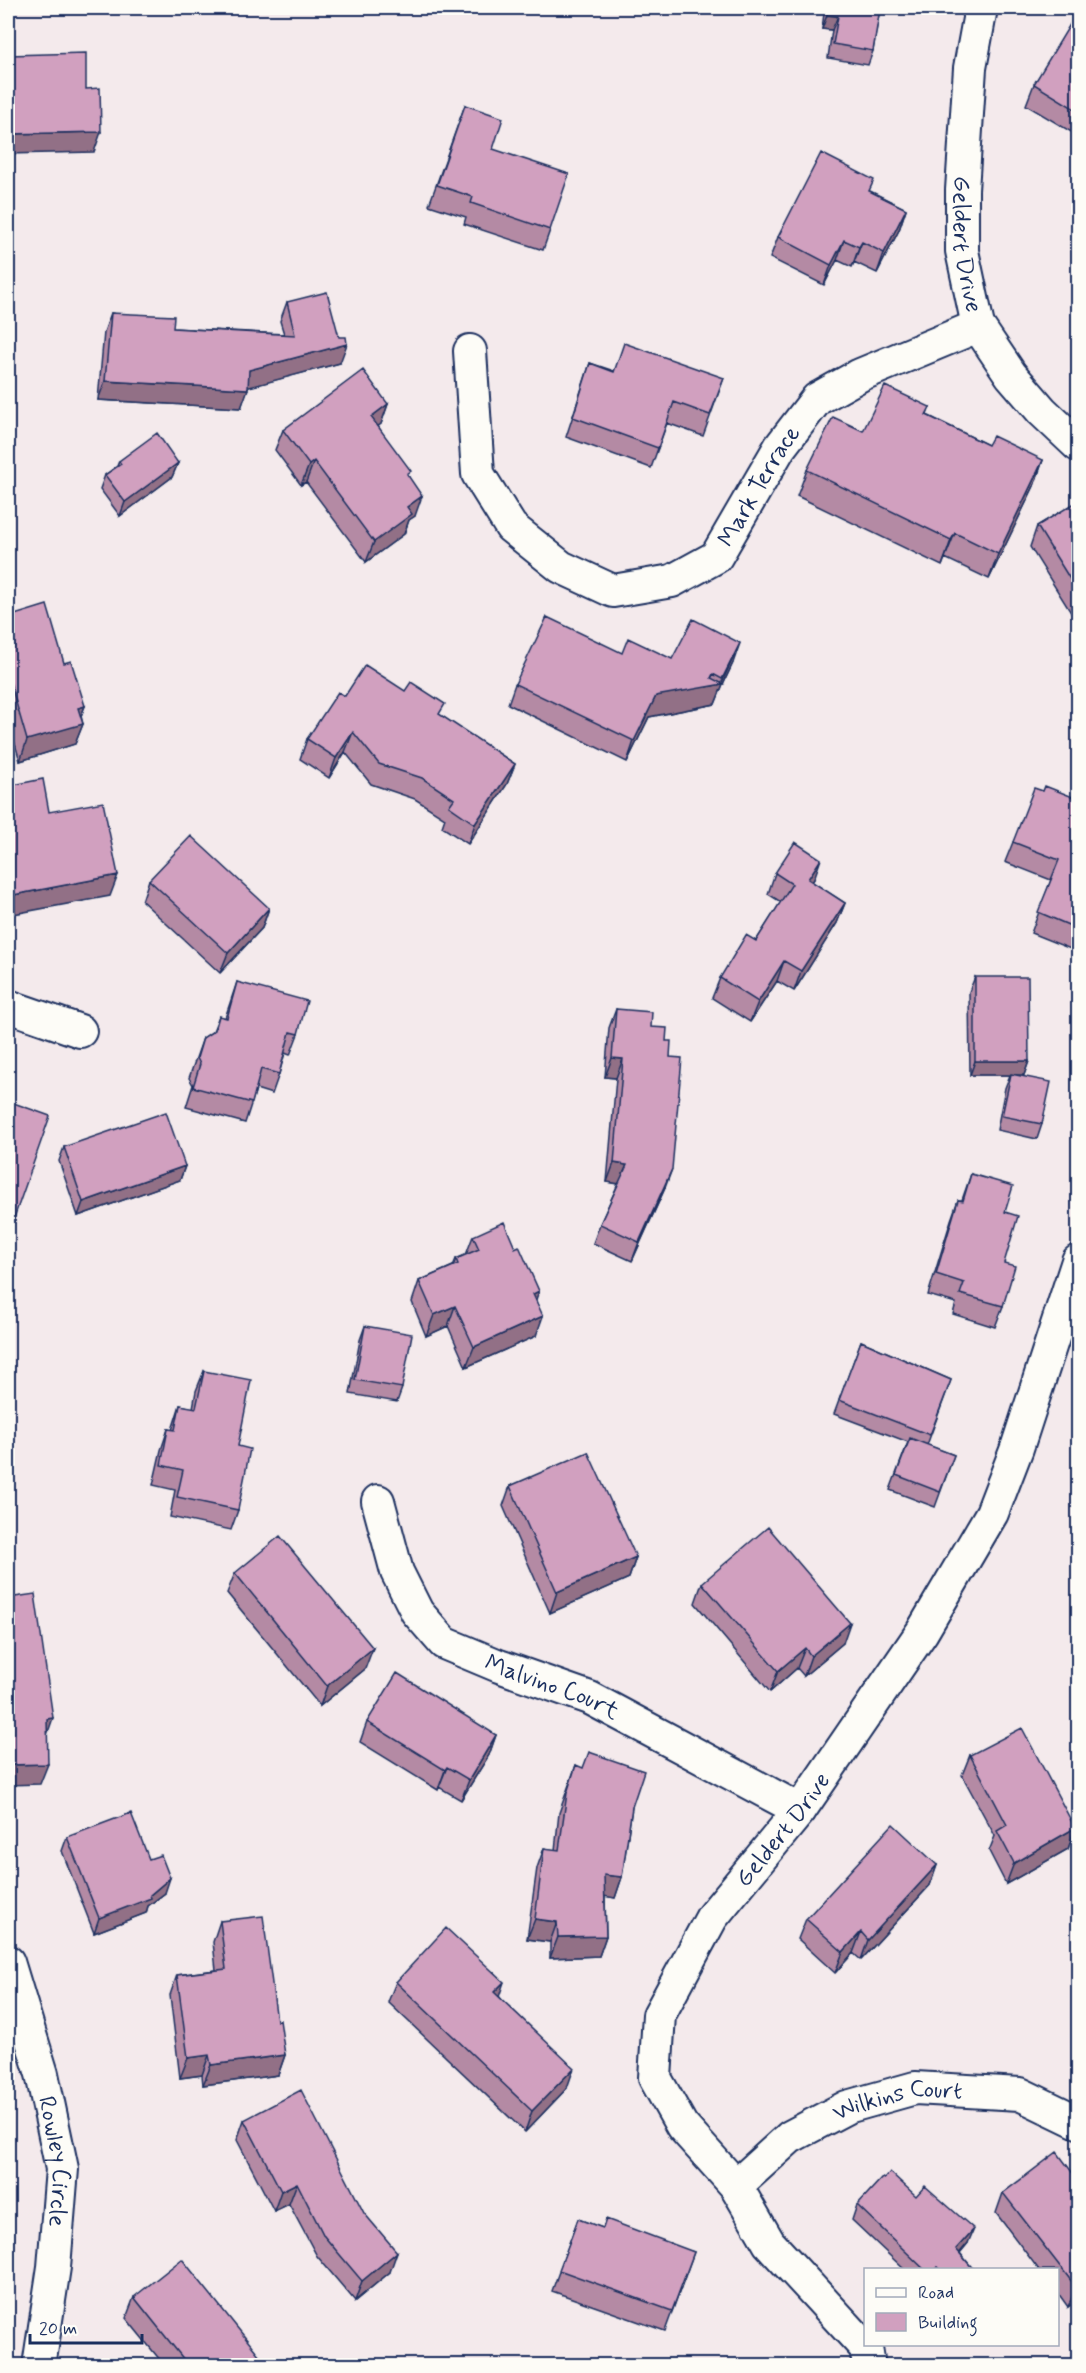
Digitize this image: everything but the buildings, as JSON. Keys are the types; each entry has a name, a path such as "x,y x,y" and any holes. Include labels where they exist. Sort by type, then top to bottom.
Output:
{"street":[{"name":"Geldert Drive","path":"981,8 970,68 962,190 962,251 978,326 1011,375 1042,411 1078,445"},
{"name":"Mark Terrace","path":"470,351 478,474 511,527 561,567 613,591 672,581 716,557 780,447 817,399 860,375 978,326"},
{"path":"8,1006 80,1031"},
{"name":"Geldert Drive","path":"864,2346 769,2243 736,2186 682,2126 656,2078 659,2015 712,1917 800,1810 922,1632 992,1513 1017,1448 1078,1261"},
{"name":"Malvino Court","path":"378,1501 397,1572 417,1612 444,1643 499,1666 590,1698 800,1810"},
{"name":"Rowley Circle","path":"8,1962 42,2074 62,2169 54,2267 39,2366"},
{"name":"Wilkins Court","path":"736,2186 790,2137 847,2107 915,2088 1020,2094 1078,2122"},
{"name":"Geldert Drive","path":"864,2346 869,2366"}]}
